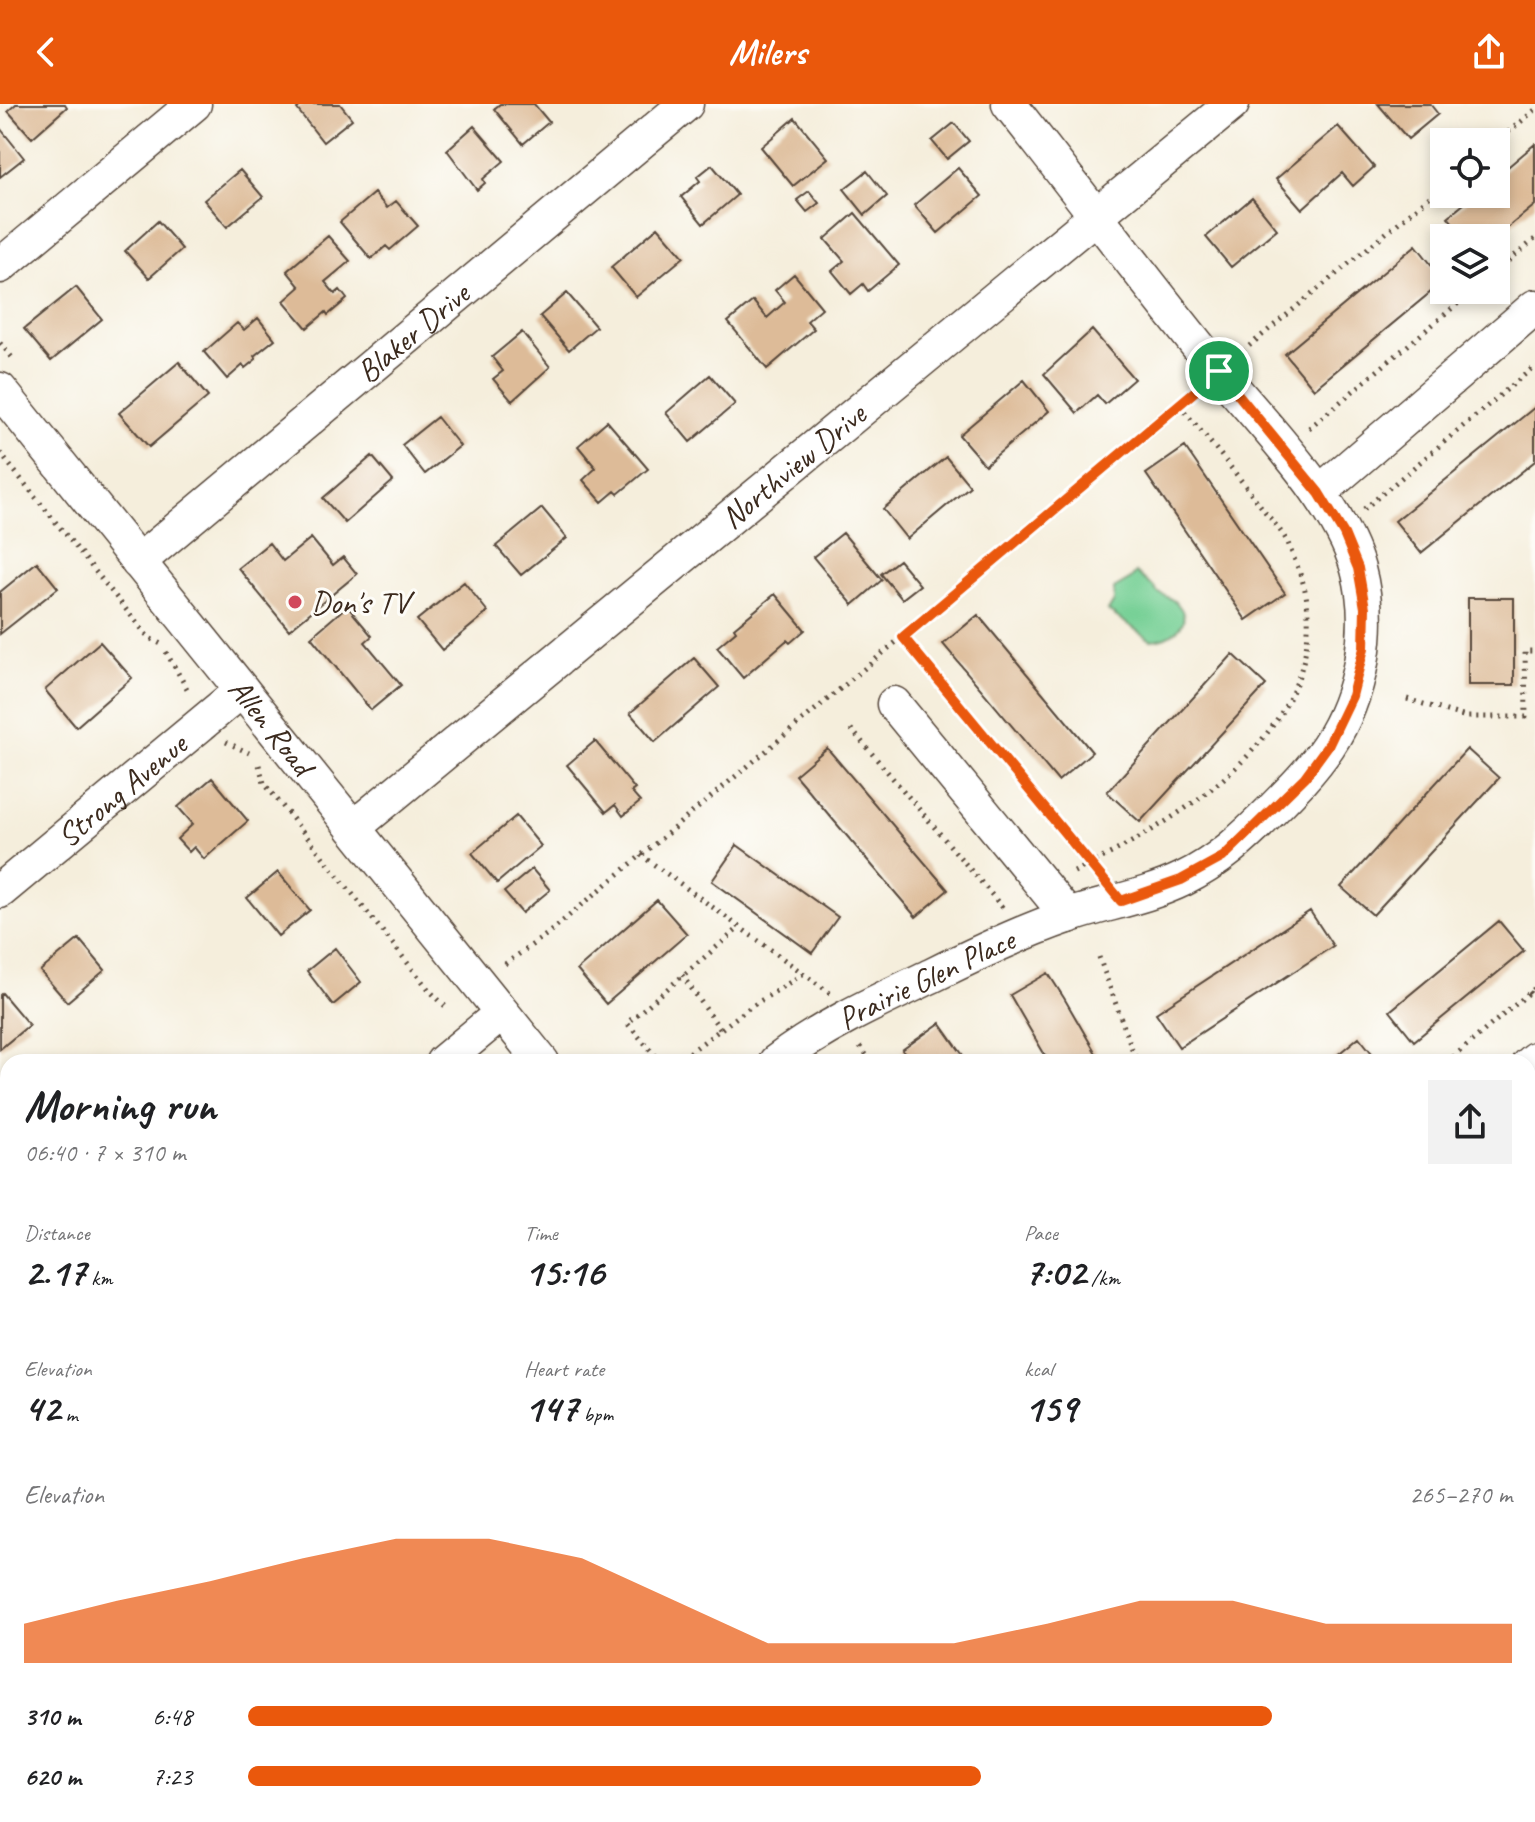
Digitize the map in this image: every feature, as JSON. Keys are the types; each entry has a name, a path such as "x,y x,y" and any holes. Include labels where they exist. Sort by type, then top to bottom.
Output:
{"street":[{"path":"0,266 194,104"},
{"name":"Blaker Drive","path":"138,562 686,104"},
{"name":"Prairie Glen Place","path":"795,1054 883,999 988,948 1068,916 1181,880 1223,857 1305,777 1329,744 1352,696 1364,648 1365,608 1358,568 1344,534 1319,493 1009,104"},
{"name":"Northview Drive","path":"353,828 1232,104"},
{"path":"1319,493 1535,307"},
{"name":"Allen Road","path":"0,390 535,1054"},
{"name":"Strong Avenue","path":"0,891 242,690"},
{"path":"894,704 1068,916"},
{"path":"453,1054 502,1013"}],"path":[{"path":"1510,131 1535,110"},
{"path":"479,984 546,935 1430,197"},
{"path":"1510,260 1535,239"},
{"path":"1284,449 1457,304"},
{"path":"1358,513 1535,366"},
{"path":"991,916 1028,901 1045,887 1189,807 1261,744 1295,688 1307,643 1308,622 1305,592 1286,540 1179,405"},
{"path":"903,637 1121,901"},
{"path":"1407,699 1466,717 1526,717 1525,651 1535,651"},
{"path":"851,729 1005,911"},
{"path":"641,855 831,994"},
{"path":"654,1054 627,1023 739,928"},
{"path":"1099,957 1134,1054"},
{"path":"687,1054 803,974"},
{"path":"682,975 720,1029"},
{"path":"1456,1054 1535,988"},
{"path":"1529,992 1535,999"}],"green space":[{"path":"1136,573 1179,606 1183,619 1171,634 1151,640 1108,611 1114,601 1114,589"}],"building":[{"path":"16,104 65,104 67,107 32,138 8,111"},
{"path":"303,104 340,104 352,119 323,142 297,109"},
{"path":"500,104 534,104 549,122 523,144 494,109"},
{"path":"1378,104 1430,104 1438,114 1408,139"},
{"path":"795,118 828,158 793,186 761,147"},
{"path":"954,123 969,141 947,159 932,141"},
{"path":"474,126 504,161 483,179 485,183 477,190 447,150"},
{"path":"1338,126 1374,167 1353,186 1342,173 1302,209 1276,179"},
{"path":"0,128 24,158 0,177"},
{"path":"1535,144 1535,205 1510,226 1454,224 1448,217 1459,208 1510,208 1510,165"},
{"path":"712,165 737,195 703,224 681,197 700,181 697,177"},
{"path":"958,168 982,196 938,233 914,205"},
{"path":"240,170 263,197 227,227 204,200"},
{"path":"867,171 887,196 865,215 844,189"},
{"path":"809,191 819,203 807,212 797,200"},
{"path":"374,193 387,208 396,201 418,226 390,250 386,246 371,259 340,222"},
{"path":"1252,198 1277,229 1231,267 1206,237"},
{"path":"855,213 899,265 868,291 863,284 851,294 832,271 844,261 825,239"},
{"path":"158,221 182,249 149,278 125,251"},
{"path":"658,227 684,257 636,297 611,267"},
{"path":"328,236 350,261 325,282 335,294 340,290 347,299 307,328 284,301 300,287 287,271"},
{"path":"1416,245 1430,263 1430,293 1314,389 1285,354"},
{"path":"794,274 822,308 807,321 814,329 767,369 728,322 753,301 767,318 785,302 775,290"},
{"path":"76,287 102,319 51,361 24,329"},
{"path":"567,293 596,327 569,350 540,316"},
{"path":"258,318 275,339 254,356 256,359 245,368 243,365 227,379 204,352 237,323 244,330"},
{"path":"1092,330 1134,379 1105,404 1097,395 1077,413 1044,374"},
{"path":"522,332 550,367 512,401 493,379 503,371 492,357"},
{"path":"179,362 208,397 149,447 119,413"},
{"path":"710,375 735,404 690,442 666,413"},
{"path":"1024,380 1049,411 985,465 959,435"},
{"path":"1535,407 1535,461 1421,553 1395,521"},
{"path":"437,417 460,446 425,474 402,445"},
{"path":"607,421 648,469 618,494 615,491 602,502 583,480 596,468 578,446"},
{"path":"1185,447 1285,593 1246,620 1146,474"},
{"path":"372,456 393,481 345,523 323,498"},
{"path":"946,457 970,486 907,539 883,509"},
{"path":"542,508 567,538 521,575 496,546"},
{"path":"843,533 882,580 853,605 813,557"},
{"name":"Don's TV","path":"311,538 333,565 343,557 357,574 289,630 238,568 269,543 283,561"},
{"path":"899,560 920,585 902,599 881,574"},
{"path":"37,562 58,588 0,634 0,592"},
{"path":"464,582 488,612 442,650 417,620"},
{"path":"775,594 805,630 790,643 787,640 743,678 717,647 736,631 734,628"},
{"path":"1468,598 1514,598 1514,685 1468,685"},
{"path":"347,606 372,636 365,642 401,685 371,710 311,637"},
{"path":"978,615 1092,752 1058,781 943,644"},
{"path":"100,642 132,678 76,727 45,690"},
{"path":"1233,654 1266,685 1140,822 1107,792"},
{"path":"694,658 719,687 655,742 630,713"},
{"path":"595,741 635,789 631,792 640,802 623,816 615,805 606,812 567,765"},
{"path":"827,748 948,890 916,917 795,775"},
{"path":"1467,749 1499,778 1373,915 1341,887"},
{"path":"212,778 248,821 204,859 194,847 189,852 177,839 193,824 178,807"},
{"path":"516,816 541,846 497,883 472,853"},
{"path":"737,845 838,917 812,953 712,881"},
{"path":"532,869 550,890 522,913 504,892"},
{"path":"278,872 310,910 278,936 247,898"},
{"path":"657,900 687,934 606,1004 577,970"},
{"path":"1310,911 1333,946 1179,1047 1156,1013"},
{"path":"1499,921 1524,951 1414,1041 1390,1011"},
{"path":"79,939 105,970 67,1002 40,971"},
{"path":"335,948 361,982 333,1005 307,971"},
{"path":"1048,973 1096,1054 1044,1054 1010,995"},
{"path":"2,993 29,1025 0,1049 0,995"},
{"path":"940,1023 962,1054 905,1054 902,1050"},
{"path":"1359,1037 1373,1054 1338,1054"}],"place":[{"name":"Don's TV","path":"295,602"}],"route":[{"path":"1219,371 1319,493 1344,534 1358,568 1365,608 1364,648 1352,696 1329,744 1305,777 1223,857 1181,880 1121,901 903,637 1219,371"}]}
